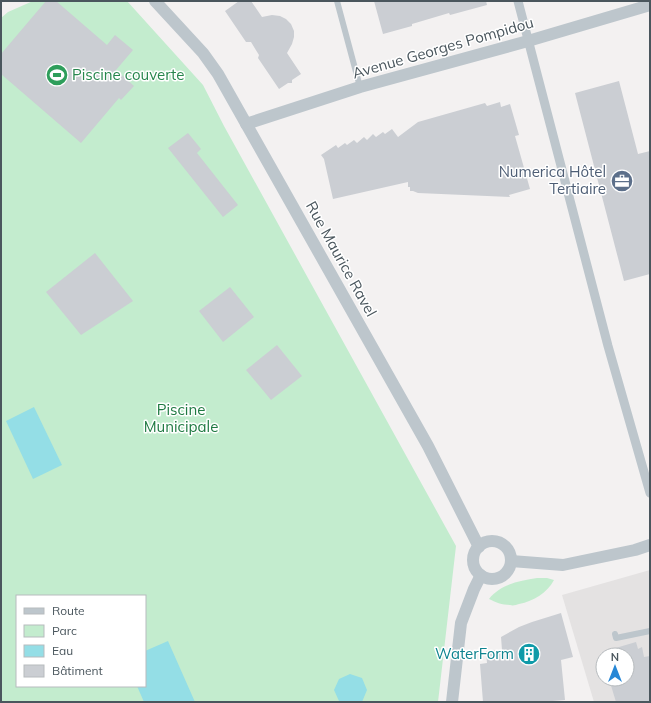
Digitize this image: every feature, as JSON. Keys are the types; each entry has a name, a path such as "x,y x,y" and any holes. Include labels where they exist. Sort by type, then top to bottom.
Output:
{"street":[{"name":"Rue Maurice Ravel","path":"155,1 203,53 218,74 428,446 479,547"},
{"path":"518,1 608,346 650,493"},
{"name":"Avenue Georges Pompidou","path":"246,124 360,87 528,41 650,5"},
{"path":"490,542 502,544 510,554 511,561 507,572 503,576 492,579 481,575 474,565 475,552 484,543 490,542"},
{"path":"511,561 563,565 634,550 650,545"},
{"path":"452,702 461,623 481,575"}],"lane":[{"path":"337,1 360,87"},
{"path":"616,634 616,638 650,631"}],"shaded area":[{"path":"650,570 650,702 594,702 562,595"}],"green space":[{"name":"Piscine Municipale","path":"33,1 127,1 203,85 224,126 456,546 438,702 1,702 1,18 8,12"},
{"path":"537,578 554,580 544,593 530,601 512,605 501,604 489,599 499,590 511,584"}],"water":[{"path":"34,407 62,465 33,479 6,421"},
{"path":"168,641 195,702 144,702 137,687 146,687 146,651"},
{"path":"350,674 362,678 367,690 362,702 339,701 334,690 339,679"}],"building":[{"name":"Piscine couverte","path":"46,1 56,1 107,45 115,35 133,50 116,70 134,86 121,100 119,98 81,143 1,74 1,54"},
{"path":"239,1 251,1 262,17 272,15 280,16 291,24 294,31 294,37 287,53 301,74 292,80 292,83 288,83 279,89 258,58 259,55 251,42 246,42 225,11"},
{"path":"374,1 486,1 487,5 450,15 449,13 383,34"},
{"name":"Numerica Hôtel Tertiaire","path":"619,81 638,154 650,151 650,274 624,281 575,93"},
{"path":"500,102 501,107 510,104 519,135 515,136 530,189 509,195 510,197 418,193 410,191 408,182 333,199 324,159 321,155 336,145 338,148 345,143 347,145 354,140 357,143 364,137 367,140 373,134 376,137 383,132 385,134 392,129 398,137 418,122 485,103 487,106"},
{"path":"188,133 201,149 197,153 238,205 223,217 168,148"},
{"path":"95,253 133,301 81,335 46,292"},
{"path":"230,287 254,317 223,342 199,311"},
{"path":"277,345 302,376 271,400 246,370"},
{"name":"WaterForm","path":"561,613 573,657 561,660 565,700 540,702 483,702 480,664 487,663 486,651 502,650 501,637 519,627"},
{"path":"636,642 638,649 642,647 644,657 650,656 650,702 616,702 611,687 635,687 635,647 619,647"}],"place":[{"name":"Piscine couverte","path":"57,75"},
{"name":"Numerica Hôtel Tertiaire","path":"622,181"},
{"name":"WaterForm","path":"529,654"}]}
